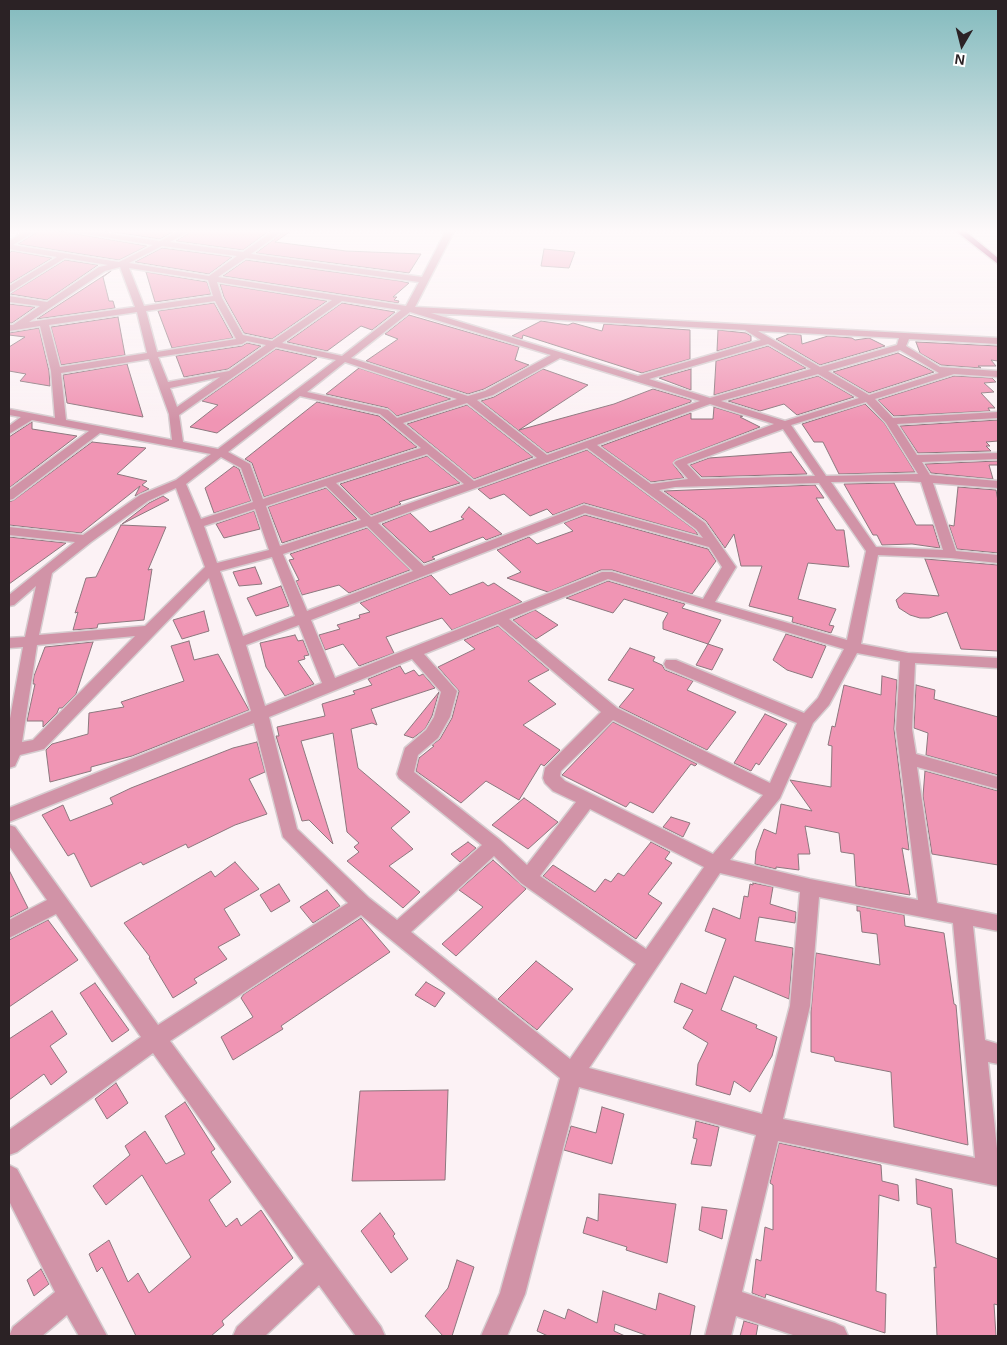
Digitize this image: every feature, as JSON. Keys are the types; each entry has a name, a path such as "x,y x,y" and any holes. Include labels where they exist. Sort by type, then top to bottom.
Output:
{"street":[{"path":"10,330 65,294"},
{"path":"135,294 153,356 174,414 178,443"},
{"path":"56,371 242,341 217,294"},
{"path":"307,294 409,309 748,329 903,342 998,341"},
{"path":"9,602 46,574 86,539 144,498 159,490 180,484 409,309 417,294"},
{"path":"10,330 218,298"},
{"path":"9,299 48,305"},
{"path":"174,414 339,299"},
{"path":"409,309 785,424 872,551 853,647 824,701 806,720 774,793 716,864 572,1074 512,1294 494,1336"},
{"path":"44,325 56,371 61,422"},
{"path":"748,329 869,398 890,421 926,478 951,554"},
{"path":"240,336 344,359 470,400 544,458"},
{"path":"638,379 769,341"},
{"path":"10,756 38,745 149,630 212,569 276,552 368,522 544,458 710,401 820,370 903,342"},
{"path":"903,342 930,367 950,373 998,374"},
{"path":"397,421 489,393 559,355"},
{"path":"164,386 233,372"},
{"path":"697,482 680,463 785,424 950,373"},
{"path":"299,394 384,412 472,485"},
{"path":"9,412 178,443 221,453 246,466 276,552 331,686"},
{"path":"890,421 998,414"},
{"path":"9,431 30,416"},
{"path":"9,496 98,429"},
{"path":"587,443 701,526 729,568 707,604"},
{"path":"197,524 430,449"},
{"path":"914,459 998,456"},
{"path":"650,488 675,483 823,478 926,478 998,484"},
{"path":"328,482 423,573"},
{"path":"180,484 197,524 238,643 260,714 290,832 362,904 572,1074 771,1128 993,1172 975,1048 962,917"},
{"path":"238,643 423,573 584,509 715,545"},
{"path":"9,531 86,539"},
{"path":"872,551 951,554 998,559"},
{"path":"10,756 31,640 46,574"},
{"path":"9,815 607,575 853,647 908,658 998,663"},
{"path":"499,618 611,712 774,793"},
{"path":"9,643 149,630"},
{"path":"414,652 449,691 442,717 432,734 411,752 406,774 494,845 528,878 649,962"},
{"path":"908,658 903,720 929,910"},
{"path":"671,664 806,720"},
{"path":"611,712 551,773 551,778 559,786 716,864 810,887 998,923"},
{"path":"909,758 998,783"},
{"path":"528,878 588,799"},
{"path":"9,832 155,1039 372,1336"},
{"path":"396,933 494,845"},
{"path":"718,1336 800,1006 810,887"},
{"path":"9,930 59,903"},
{"path":"9,1144 155,1039 362,904"},
{"path":"975,1048 998,1054"},
{"path":"9,1177 70,1296 94,1336"},
{"path":"246,1336 320,1267"},
{"path":"22,1336 70,1296"},
{"path":"726,1300 835,1336"}],"building":[{"path":"10,294 56,294 47,300"},
{"path":"76,294 107,294 109,301 113,301 115,308 37,319"},
{"path":"153,294 211,294 155,302"},
{"path":"223,294 281,294 327,301 272,339 244,333"},
{"path":"338,294 397,294 393,297 397,297 394,300 399,301 398,303"},
{"path":"214,303 233,338 172,348 158,311"},
{"path":"342,303 395,312 372,330 361,326 327,351 287,342"},
{"path":"9,304 35,307 12,323 9,323"},
{"path":"409,315 519,347 515,360 529,365 484,389 468,394 366,361 398,339 385,334"},
{"path":"118,317 125,355 61,365 51,327"},
{"path":"541,321 568,325 573,323 602,331 604,324 690,330 690,359 642,373 523,335 522,339 512,336"},
{"path":"39,328 49,371 50,386 20,381 26,374 9,371 9,347 25,337 9,335 9,333"},
{"path":"718,330 746,333 751,336 751,341 717,351"},
{"path":"789,334 801,335 802,344 828,336 852,338 855,340 869,338 885,346 820,365 776,339"},
{"path":"916,342 998,346 998,361 991,360 996,366 978,366 981,368 941,365 920,353"},
{"path":"247,343 261,346 228,369 184,377 176,356 242,346"},
{"path":"768,346 806,368 714,395 716,361"},
{"path":"276,349 317,358 217,433 190,427 218,405 202,401"},
{"path":"898,353 934,372 869,393 833,372"},
{"path":"127,364 143,417 67,403 63,375"},
{"path":"359,368 451,399 397,416 388,408 326,394"},
{"path":"543,369 588,385 519,430 614,404 653,389 691,400 691,402 547,453 481,401 494,397"},
{"path":"691,369 691,390 659,378"},
{"path":"818,376 854,397 797,415 784,404 760,411 728,401"},
{"path":"954,376 992,378 996,382 984,383 994,392 981,393 995,408 988,408 990,411 894,416 878,400"},
{"path":"317,402 379,416 417,447 264,497 252,463 245,459"},
{"path":"865,404 885,424 915,472 839,474 823,442 814,442 802,424"},
{"path":"467,405 533,457 474,479 407,424"},
{"path":"714,407 743,416 740,417 760,427 675,460 673,464 684,478 651,482 601,446 691,413 691,419 713,419"},
{"path":"998,420 998,441 986,442 990,446 986,446 991,451 918,453 900,426"},
{"path":"32,422 32,429 77,436 9,488 9,437"},
{"path":"92,442 146,448 117,474 147,481 142,485 149,489 135,496 140,486 81,533 9,525 9,502"},
{"path":"587,450 695,530 698,535 584,503 553,515 547,509 530,516 504,494 490,499 478,489"},
{"path":"791,452 807,474 702,477 690,465 709,458"},
{"path":"427,456 460,483 399,502 401,504 371,515 340,484"},
{"path":"998,461 998,465 989,465 993,479 931,473 925,464"},
{"path":"234,466 239,469 251,501 214,513 205,488"},
{"path":"894,483 916,525 933,525 940,548 912,544 882,545 877,535 873,535 844,484"},
{"path":"815,485 824,498 816,498 836,530 844,530 849,567 808,563 798,599 836,609 829,625 834,626 831,633 792,622 793,617 749,606 762,566 741,566 734,534 725,548 706,521 664,491"},
{"path":"958,487 996,490 998,501 998,553 957,549 949,525 954,526"},
{"path":"326,488 357,519 282,543 268,507"},
{"path":"163,496 169,500 122,524 149,503"},
{"path":"469,507 502,534 486,540 483,537 432,557 435,559 424,563 382,524 410,513 430,532 464,519 461,517"},
{"path":"254,511 260,529 224,538 216,524"},
{"path":"585,515 708,549 716,561 692,594 612,570 601,570 548,592 507,578 521,572 497,550 529,537 537,544 573,531 564,523"},
{"path":"121,525 166,527 148,570 152,569 144,620 98,624 97,628 73,630 78,612 75,613 86,578 96,577"},
{"path":"367,528 410,570 349,593 339,585 302,595 296,581 299,580 289,560 294,559 290,554"},
{"path":"9,537 66,543 9,584"},
{"path":"925,559 998,565 998,651 961,649 947,612 929,618 920,618 910,615 899,608 896,600 904,593 939,596"},
{"path":"255,567 262,584 239,586 233,572"},
{"path":"431,575 450,595 483,582 488,586 494,583 522,602 452,630 442,618 386,637 394,653 359,666 343,644 325,650 319,635 340,629 337,625 360,618 359,615 370,612 360,603"},
{"path":"608,581 685,604 682,608 721,620 708,644 663,629 663,622 668,613 624,599 613,613 566,598"},
{"path":"281,586 289,606 256,616 247,598"},
{"path":"535,610 558,625 536,639 513,620"},
{"path":"204,611 209,631 182,639 173,620"},
{"path":"498,626 549,670 528,681 556,704 523,725 560,750 544,766 541,764 519,800 486,781 461,803 416,771 419,758 440,739 452,718 459,691 438,667 475,649 464,640"},
{"path":"786,634 826,646 812,678 787,670 773,660"},
{"path":"295,635 298,641 303,640 309,655 304,656 305,659 298,661 314,684 285,696 266,667 260,643"},
{"path":"189,641 194,660 218,654 249,710 132,756 91,767 91,771 50,782 46,750 52,744 88,734 89,713 124,707 121,702 184,681 171,646"},
{"path":"93,642 76,694 62,708 59,708 57,713 43,727 43,721 27,721 35,684 33,684 34,676 45,647"},
{"path":"708,644 723,649 712,670 696,665"},
{"path":"630,648 655,657 653,661 662,665 665,670 693,681 687,690 736,712 707,750 619,707 634,689 608,680"},
{"path":"400,666 405,674 414,670 419,676 423,674 435,688 371,709 377,725 372,723 351,729 358,768 410,812 391,828 413,849 389,866 420,892 403,908 347,861 359,852 354,847 359,843 347,832 333,733 301,741 333,844 309,820 302,821 276,736 279,736 277,727 325,716 322,704 355,694 353,691 372,685 368,679"},
{"path":"882,676 897,680 894,729 909,850 902,848 910,895 856,886 854,854 841,852 839,833 805,826 810,854 798,854 799,870 776,867 776,869 755,864 756,851 764,829 776,834 781,804 812,811 790,780 831,787 832,746 828,745 832,726 835,727 844,685 881,695"},
{"path":"916,685 935,690 934,699 998,717 998,775 926,755 928,733 914,728"},
{"path":"439,692 432,716 425,729 413,738 404,735"},
{"path":"765,714 787,724 759,765 756,763 751,771 734,763"},
{"path":"613,722 697,764 695,766 691,764 653,813 630,802 626,807 562,775"},
{"path":"257,742 265,772 249,779 267,814 235,825 188,848 186,844 143,865 141,862 91,887 74,853 68,856 42,815 63,805 70,821 113,804 110,798 131,788 233,748"},
{"path":"925,771 998,791 998,865 932,854 923,796"},
{"path":"524,798 558,822 528,849 492,825"},
{"path":"671,817 690,823 683,837 663,827"},
{"path":"468,842 476,848 460,862 451,854"},
{"path":"651,842 670,852 665,859 672,863 648,894 662,903 636,939 543,876 553,865 595,892 605,879 611,882 618,873 624,876"},
{"path":"493,860 526,889 456,956 442,944 483,907 459,890"},
{"path":"235,862 259,889 224,909 240,935 218,947 227,959 194,979 197,983 173,998 150,957 124,923 211,871 215,877"},
{"path":"9,870 28,908 9,918"},
{"path":"753,883 773,887 770,904 796,912 795,923 759,917 755,941 793,948 789,999 734,976 721,1010 757,1025 756,1028 777,1037 772,1056 750,1092 734,1081 730,1095 696,1085 698,1064 708,1043 683,1028 693,1010 674,1002 681,983 706,994 726,939 705,931 713,908 740,919 744,896 748,897 750,884 753,885"},
{"path":"279,884 290,901 271,912 260,895"},
{"path":"327,890 340,906 313,923 300,907"},
{"path":"857,906 904,915 905,926 944,933 954,1004 956,1005 968,1145 894,1127 891,1072 835,1061 834,1057 811,1052 811,1011 816,953 880,965 877,934 862,932 860,911 857,911"},
{"path":"361,918 390,952 281,1026 283,1029 233,1060 221,1037 253,1017 241,998 244,994"},
{"path":"48,920 78,960 9,1007 9,940"},
{"path":"536,961 573,989 537,1030 498,999"},
{"path":"426,982 445,993 435,1007 415,995"},
{"path":"95,983 129,1030 112,1042 80,993"},
{"path":"52,1011 67,1034 50,1046 67,1072 51,1085 44,1074 9,1100 9,1039"},
{"path":"116,1083 128,1103 107,1119 95,1099"},
{"path":"448,1090 445,1180 352,1181 360,1091"},
{"path":"185,1102 215,1149 211,1152 231,1182 209,1200 226,1227 237,1218 241,1226 261,1210 293,1258 222,1321 224,1325 211,1336 136,1336 102,1267 97,1272 89,1254 109,1240 128,1282 138,1273 149,1293 191,1257 142,1175 106,1205 93,1186 130,1155 125,1146 145,1131 166,1164 185,1154 165,1116"},
{"path":"602,1107 624,1114 612,1164 564,1150 571,1126 596,1133"},
{"path":"696,1121 719,1127 711,1166 691,1164 697,1139 693,1138"},
{"path":"779,1143 881,1165 882,1181 898,1185 899,1201 879,1195 876,1291 886,1294 885,1333 766,1294 765,1298 752,1293 756,1259 761,1261 765,1227 773,1230 773,1185 770,1183"},
{"path":"916,1179 952,1189 956,1243 998,1259 998,1305 994,1304 996,1336 937,1336 934,1267 936,1268 931,1208 917,1204"},
{"path":"599,1194 676,1204 667,1263 626,1250 627,1247 583,1233 587,1217 598,1221"},
{"path":"702,1207 727,1210 722,1239 699,1230"},
{"path":"380,1213 395,1234 393,1236 408,1259 391,1273 361,1231"},
{"path":"457,1260 474,1267 452,1336 443,1336 425,1316 448,1288"},
{"path":"41,1269 49,1284 34,1296 27,1280"},
{"path":"603,1291 656,1310 659,1293 695,1306 690,1336 648,1336 615,1324 614,1331 625,1336 548,1336 537,1331 544,1310 565,1319 568,1309 597,1323"},
{"path":"744,1321 758,1325 756,1336 740,1336"}]}
